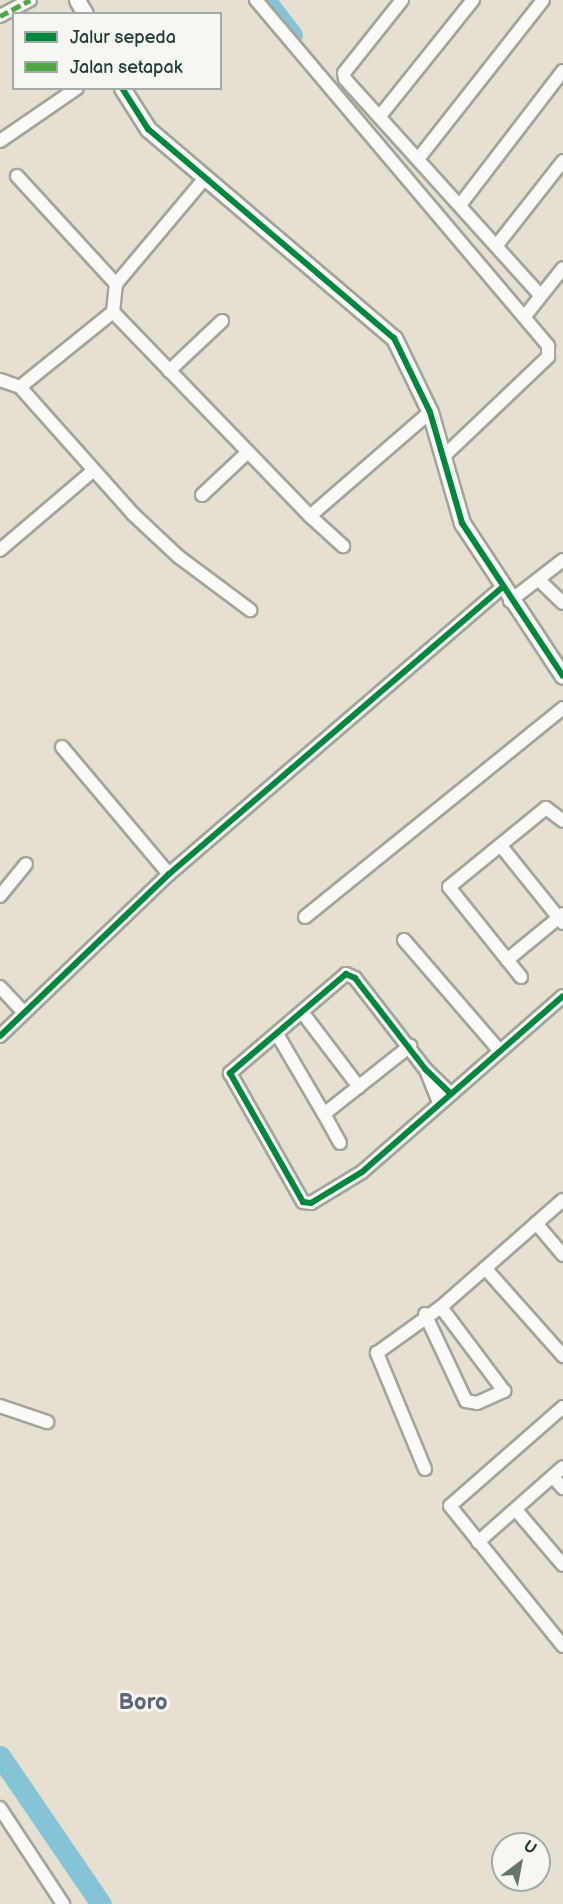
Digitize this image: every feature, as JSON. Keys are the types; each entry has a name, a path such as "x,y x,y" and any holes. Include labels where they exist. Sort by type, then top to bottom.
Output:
{"street":[{"path":"0,16 30,0"},
{"path":"256,0 526,315 548,345 548,357 444,456"},
{"path":"402,0 343,75 497,245 538,299"},
{"path":"380,116 473,0"},
{"path":"418,159 543,0"},
{"path":"460,206 563,71"},
{"path":"0,141 74,90"},
{"path":"123,90 148,129 204,179 379,321 394,338 430,412 444,456 450,495 462,523 506,594 563,676"},
{"path":"497,245 563,161"},
{"path":"17,176 116,284"},
{"path":"20,387 113,312 116,284 204,179"},
{"path":"526,315 563,268"},
{"path":"113,312 310,516 343,546"},
{"path":"170,371 222,321"},
{"path":"0,380 20,387 94,470 178,557 250,610"},
{"path":"310,516 430,412"},
{"path":"202,495 248,452"},
{"path":"0,550 94,470"},
{"path":"0,1036 169,874 506,594 539,580 563,560"},
{"path":"539,580 563,603"},
{"path":"305,918 563,708"},
{"path":"62,747 169,874"},
{"path":"521,977 449,891 546,808 563,821"},
{"path":"501,846 561,918 507,960"},
{"path":"0,896 26,864"},
{"path":"404,940 499,1050"},
{"path":"440,1103 426,1070 410,1046 350,975 230,1073 303,1202 311,1203 362,1172 563,996"},
{"path":"0,987 23,1012"},
{"path":"302,1012 359,1087"},
{"path":"277,1035 340,1143"},
{"path":"324,1114 410,1046"},
{"path":"426,1070 451,1094"},
{"path":"425,1469 376,1358 425,1314 441,1307 563,1200"},
{"path":"537,1223 563,1255"},
{"path":"485,1268 563,1356"},
{"path":"425,1314 465,1401 477,1403 504,1390 441,1307"},
{"path":"0,1406 47,1422"},
{"path":"562,1641 452,1514 452,1501 563,1407"},
{"path":"478,1542 563,1467"},
{"path":"553,1477 563,1488"},
{"path":"516,1510 563,1565"},
{"path":"0,1808 63,1904"}],"waterway":[{"path":"265,0 292,35"},
{"path":"0,1756 101,1904"}],"marked path":[{"path":"0,16 30,0"}],"cycle path":[{"path":"123,90 148,129 394,338 430,412 462,523 563,676"},
{"path":"0,1036 169,874 502,588"},
{"path":"451,1094 426,1070 355,978 346,974 230,1073 303,1202 311,1203 362,1172 563,996"}],"district":[{"name":"Boro","path":"143,1703"}]}
